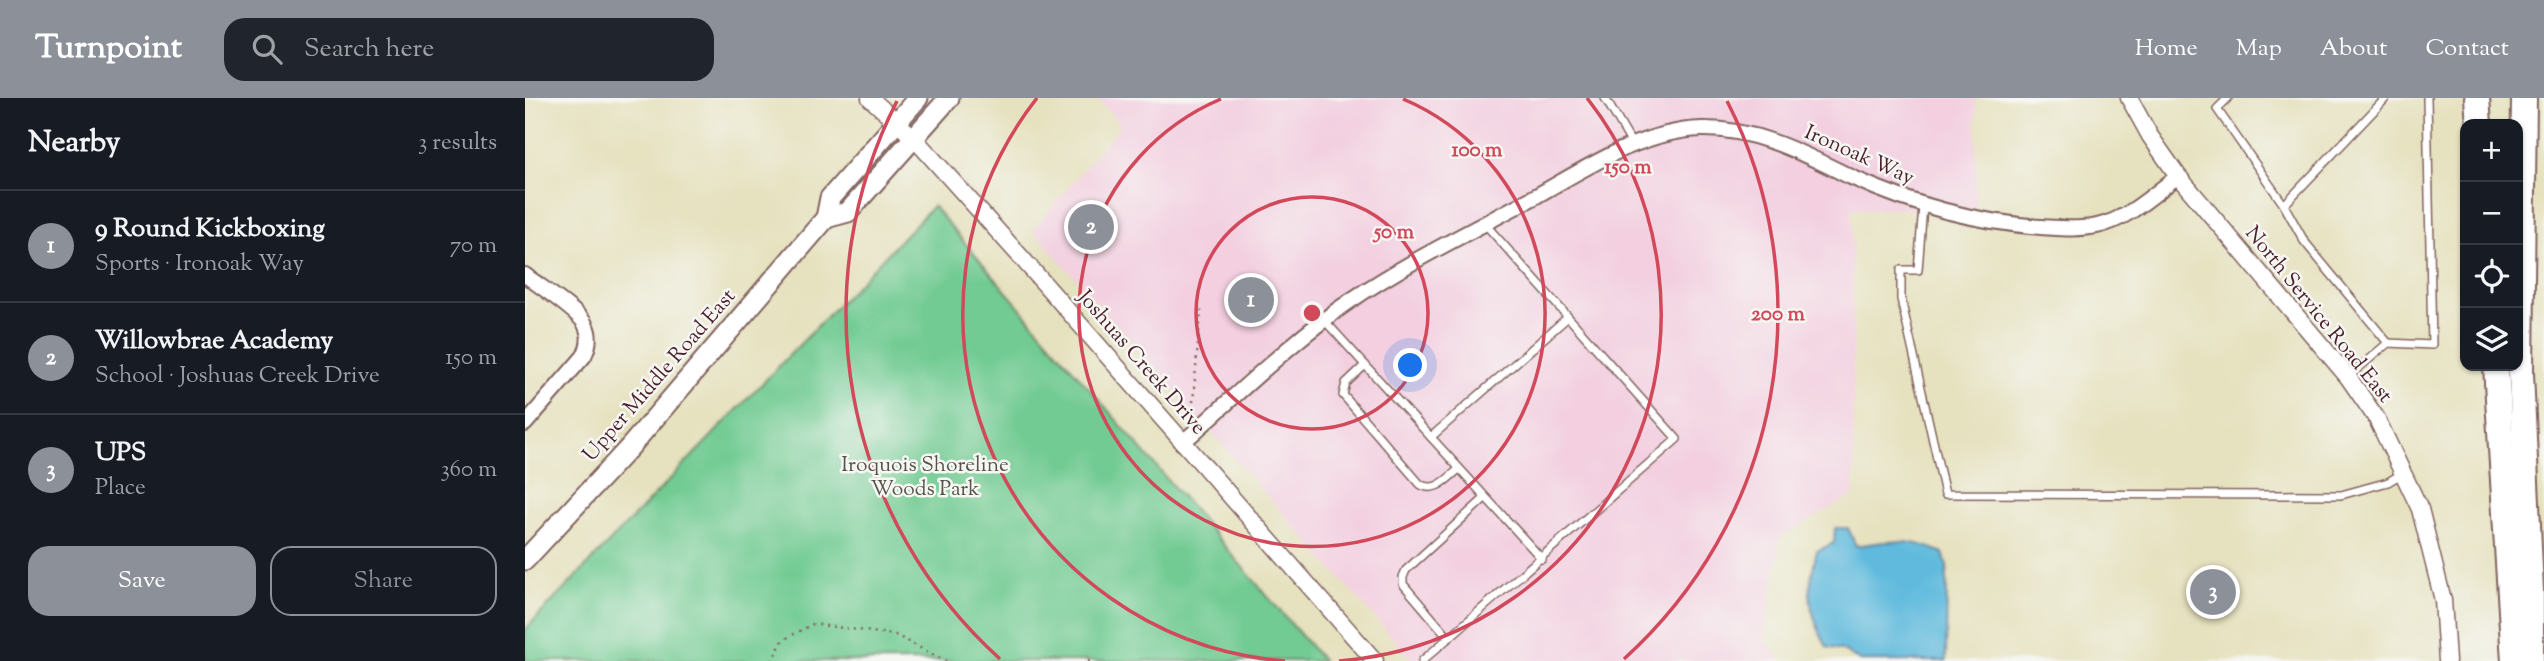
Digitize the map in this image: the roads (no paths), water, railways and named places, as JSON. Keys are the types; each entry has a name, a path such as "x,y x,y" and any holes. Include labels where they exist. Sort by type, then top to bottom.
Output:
{"highway":[{"path":"2477,98 2479,119"},
{"path":"2524,98 2521,373 2531,590 2531,661"},
{"path":"2496,371 2514,661"}],"main road":[{"name":"Upper Middle Road East","path":"525,560 629,448 826,218 830,198 918,98"},
{"name":"Upper Middle Road East","path":"826,218 848,212 949,98"}],"street":[{"name":"Joshuas Creek Drive","path":"870,98 914,138 1020,256 1375,661"},
{"name":"North Service Road East","path":"2129,98 2150,136 2178,176 2348,377 2377,419 2420,509 2443,600 2447,661"},
{"name":"Ironoak Way","path":"1182,443 1281,356 1349,302 1393,275 1632,144 1686,131 1730,131 1778,143 1869,185 1923,206 1968,218 2010,225 2069,229 2098,226 2123,216 2178,176"},
{"path":"525,275 584,321 589,338 584,356 525,424"}],"lane":[{"path":"1605,98 1632,144"},
{"path":"2228,98 2217,109 2284,205 2304,241 2388,343"},
{"path":"2284,205 2386,98"},
{"path":"2348,377 2388,343 2432,345 2427,98"},
{"path":"1923,206 1918,270 1901,270 1901,299 1945,494 2341,495 2388,482 2404,472"},
{"path":"1422,661 1677,439 1485,224"},
{"path":"1431,437 1568,317"},
{"path":"1325,321 1542,559"},
{"path":"1366,365 1346,383 1343,395 1420,484 1426,488 1435,488 1459,469"},
{"path":"1449,638 1403,584 1403,577 1406,570 1485,498"}],"water":[{"path":"1835,528 1848,528 1856,546 1901,542 1921,545 1943,553 1947,566 1946,661 1860,661 1841,650 1827,647 1812,611 1810,590 1817,551 1834,543"}],"place":[{"name":"Willowbrae Academy","path":"1091,227"},
{"name":"9 Round Kickboxing","path":"1251,300"},
{"name":"UPS","path":"2213,592"}],"park label":[{"name":"Iroquois Shoreline Woods Park","path":"925,478"}]}
